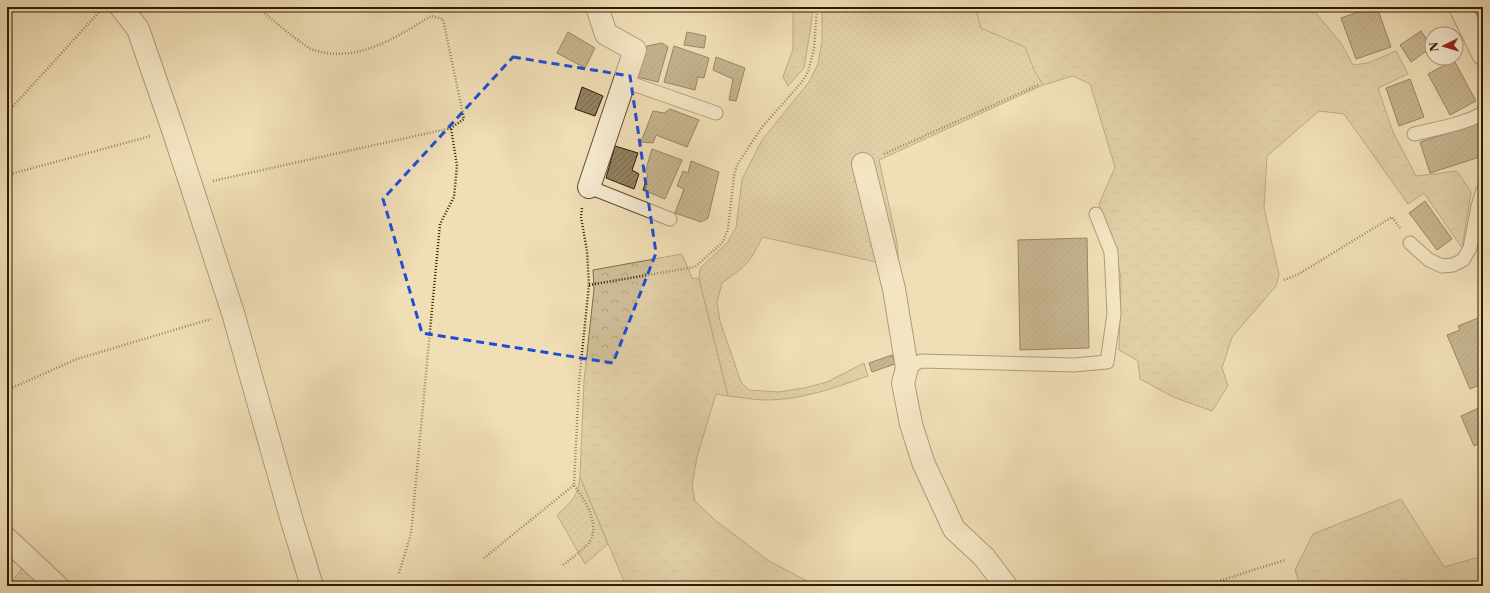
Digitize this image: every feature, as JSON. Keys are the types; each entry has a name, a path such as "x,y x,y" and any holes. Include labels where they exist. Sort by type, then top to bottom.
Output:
{"street":[{"path":"121,7 138,29 173,130 233,313 312,586"},
{"path":"589,187 635,50 606,34 597,7"},
{"path":"1460,7 1483,54"},
{"path":"863,164 894,289 907,368 903,383 911,424 926,468 954,529 984,557 1006,586"},
{"path":"7,539 57,586"}],"lane":[{"path":"624,81 716,113"},
{"path":"1414,134 1442,127 1483,113"},
{"path":"589,187 670,219"},
{"path":"1410,243 1429,260 1442,266 1453,265 1463,260 1470,248 1478,206 1483,190"},
{"path":"907,368 921,361 1074,365 1107,362 1114,314 1111,252 1096,214"}],"path":[{"path":"7,113 104,7"},
{"path":"191,186 451,128 464,119 443,19 431,16 392,40 366,50 334,54 310,48 287,32 258,7"},
{"path":"589,285 695,267 723,242 728,230 734,176 737,165 762,127 802,83 808,72 814,49 817,7"},
{"path":"863,164 1038,85"},
{"path":"399,573 411,534 440,224 454,197 457,166 451,128"},
{"path":"7,175 173,130"},
{"path":"563,565 588,545 593,536 593,523 589,512 574,485 579,382 589,285 588,251 580,217 589,187"},
{"path":"1284,280 1297,275 1392,217 1410,243"},
{"path":"7,390 77,359 233,313"},
{"path":"484,558 574,485"},
{"path":"1203,586 1285,560"}],"highlighted area":[{"path":"513,57 630,76 656,253 613,363 422,333 383,199"}],"green space":[{"path":"793,7 813,7 804,68 788,86 783,77 793,49"},
{"path":"822,7 975,7 981,28 1026,47 1043,85 879,160 897,242 899,267 762,237 754,253 746,264 722,283 717,302 720,321 741,382 749,390 779,392 827,382 864,363 868,376 830,389 792,398 760,400 728,396 699,279 700,268 727,243 736,228 742,179 762,140 809,82 818,64 822,42"},
{"path":"975,7 1311,7 1341,43 1353,65 1368,63 1396,51 1408,74 1378,88 1393,132 1416,176 1457,171 1471,192 1462,248 1424,193 1408,204 1344,114 1319,111 1267,156 1264,208 1279,275 1276,286 1232,337 1222,368 1228,386 1212,411 1173,397 1140,379 1138,361 1119,350 1121,278 1113,238 1099,204 1115,167 1090,84 1073,76 1043,85 1034,70 1025,47 981,28"},
{"path":"1470,7 1483,7 1483,33"},
{"path":"682,254 692,278 699,279 728,396 716,394 697,457 692,485 695,501 715,520 769,561 807,581 811,586 626,586 580,477 584,381 594,289 593,270"},
{"path":"580,477 608,544 585,564 557,515 573,499 578,490"},
{"path":"1401,499 1444,567 1483,556 1483,586 1300,586 1295,570 1313,534"},
{"path":"25,565 41,581 36,586 8,586"}],"building":[{"path":"1377,7 1391,47 1356,59 1341,18"},
{"path":"1421,31 1424,35 1424,53 1411,62 1400,45"},
{"path":"568,32 595,48 585,68 557,53"},
{"path":"687,32 706,36 704,48 684,45"},
{"path":"662,43 668,47 658,82 637,77 647,46"},
{"path":"674,46 709,58 704,78 698,77 695,90 664,82"},
{"path":"716,57 745,68 736,101 729,100 733,79 713,70"},
{"path":"1443,66 1457,66 1476,101 1450,115 1428,74"},
{"path":"1410,79 1424,117 1399,126 1386,88"},
{"path":"582,87 603,96 595,116 575,109"},
{"path":"670,109 699,120 687,147 656,135 653,143 641,142 653,111 664,113"},
{"path":"1483,122 1483,156 1430,173 1420,142"},
{"path":"615,146 638,153 632,170 639,174 634,189 606,178"},
{"path":"652,149 682,160 665,199 643,190 648,175 645,172"},
{"path":"691,161 719,172 708,218 701,222 675,213 684,189 677,186 683,171 688,173"},
{"path":"1425,201 1452,239 1437,250 1409,213"},
{"path":"1483,233 1483,263 1480,263"},
{"path":"1087,238 1089,348 1020,350 1018,240"},
{"path":"1483,316 1483,386 1482,384 1470,389 1447,335 1460,330 1458,326"},
{"path":"892,355 895,364 872,372 869,363"},
{"path":"1483,406 1483,442 1474,446 1461,416"}]}
